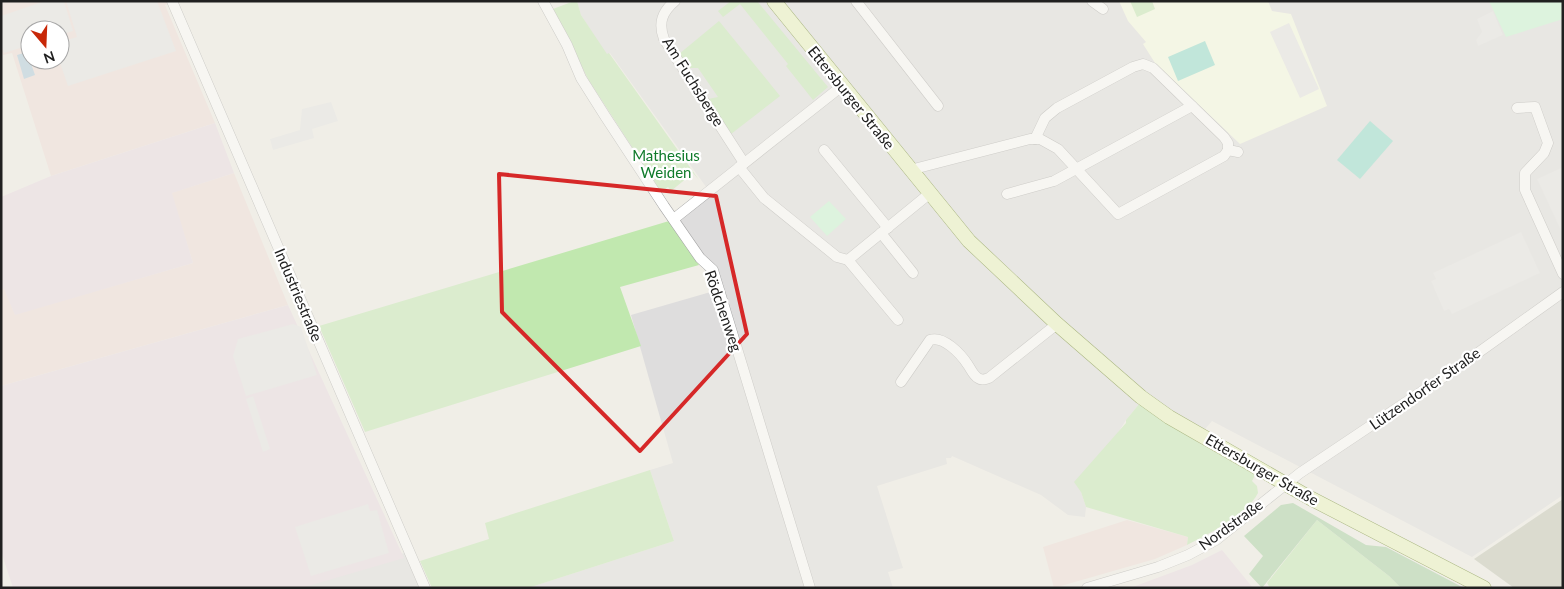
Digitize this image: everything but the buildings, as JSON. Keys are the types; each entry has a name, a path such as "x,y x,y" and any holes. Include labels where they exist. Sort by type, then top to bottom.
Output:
{"street":[{"name":"Industriestraße","path":"172,1 425,588"},
{"name":"Rödchenweg","path":"543,1 586,85 664,206 675,218 700,258 713,270 810,588"},
{"name":"Am Fuchsberge","path":"675,1 662,14 661,24 664,39 764,198 837,257 848,260 898,320"},
{"name":"Ettersburger Straße","path":"774,1 969,241 1057,324 1141,397 1169,417 1286,484 1484,588"},
{"path":"856,1 938,106"},
{"path":"1092,1 1103,9"},
{"path":"910,170 1036,139 1050,143 1058,149 1118,214 1233,151 1224,137 1148,65 1138,65 1057,108 1045,118 1036,139"},
{"path":"675,218 842,86"},
{"path":"1007,194 1054,182 1192,106"},
{"path":"1517,108 1535,107 1547,137 1548,143 1544,153 1526,173 1525,190 1563,274"},
{"path":"824,150 913,272"},
{"path":"848,260 929,194"},
{"name":"Lützendorfer Straße","path":"1286,484 1563,292"},
{"path":"901,382 930,340 938,339 948,344 963,358 978,379 983,380 989,378 1057,324"},
{"name":"Nordstraße","path":"1088,588 1158,567 1188,555 1216,540 1286,484"}],"highlighted area":[{"path":"499,174 716,196 747,334 640,451 502,312"}],"shaded area":[{"path":"1,1 177,1 165,5 215,123 51,176 12,53 3,55 1,48"},
{"path":"45,1 64,1 70,20 20,20 20,48 4,53 1,44 1,16"},
{"path":"66,1 157,1 176,51 68,86 62,70 70,70 70,39 77,37"},
{"path":"577,1 1563,1 1563,495 1472,557 1212,421 1200,435 1140,403 1126,420 1081,492 1086,507 1085,517 1068,515 1041,495 952,456 951,458 946,458 947,464 877,486 903,568 888,572 893,588 528,588 674,541 650,470 673,463 631,315 714,291 700,260 675,218 709,191 610,53 607,55 581,15"},
{"path":"1119,1 1268,1 1272,11 1291,14 1327,106 1240,144 1155,63 1143,44 1146,42 1128,21"},
{"path":"1493,11 1503,35 1478,46 1476,40 1482,32 1477,19"},
{"path":"70,21 73,31 70,32"},
{"path":"1289,23 1319,89 1300,98 1270,32"},
{"path":"331,102 338,121 312,129 314,138 273,150 270,139 300,130 302,109"},
{"path":"215,123 234,173 172,193 193,263 15,315 4,289 1,289 1,197 51,176"},
{"path":"1563,167 1563,235 1537,179"},
{"path":"234,173 288,305 1,386 1,289 4,288 15,314 193,263 171,193"},
{"path":"1521,232 1540,273 1452,314 1449,309 1444,311 1431,281 1436,279 1433,273"},
{"path":"288,305 404,558 301,588 13,588 1,551 1,386"},
{"path":"293,324 301,327 317,375 246,396 233,356 238,339"},
{"path":"253,396 270,449 263,452 246,399"},
{"path":"1563,499 1563,588 1514,588 1474,559"},
{"path":"368,504 370,511 377,510 389,553 311,576 295,527"},
{"path":"1127,520 1188,537 1187,545 1155,559 1054,588 1043,547"},
{"path":"1222,550 1253,588 1130,588 1192,565"},
{"path":"410,551 425,588 298,588"}],"green space":[{"name":"Mathesius Weiden","path":"577,1 581,15 607,54 609,53 699,180 693,173 671,191 668,187 661,192 588,79 553,9"},
{"path":"731,1 757,1 828,87 813,100 786,66 788,64 740,4 723,17 718,11"},
{"path":"1130,1 1152,1 1155,9 1137,17"},
{"path":"1489,1 1563,1 1563,19 1506,37"},
{"path":"719,21 780,96 731,134 708,99 718,97 698,68 689,68 679,54"},
{"path":"1205,41 1215,65 1178,81 1168,57"},
{"path":"1370,121 1393,141 1360,179 1337,160"},
{"path":"829,201 846,219 827,236 810,217"},
{"path":"669,221 699,265 620,287 641,346 365,432 319,326"},
{"path":"1140,403 1199,443 1255,475 1252,481 1257,486 1258,493 1246,509 1205,536 1187,545 1188,537 1086,507 1081,492 1074,482 1126,423 1126,420"},
{"path":"650,470 674,541 528,588 432,588 420,561 489,539 485,523"},
{"path":"1293,503 1366,545 1386,547 1464,588 1401,588 1389,576 1317,520 1262,588 1249,574 1263,556 1244,536 1281,505"},
{"path":"1317,520 1389,576 1401,588 1270,588 1267,583"}],"water":[{"path":"20,54 20,65 17,55"},
{"path":"21,70 33,70 35,75 24,79"}]}
